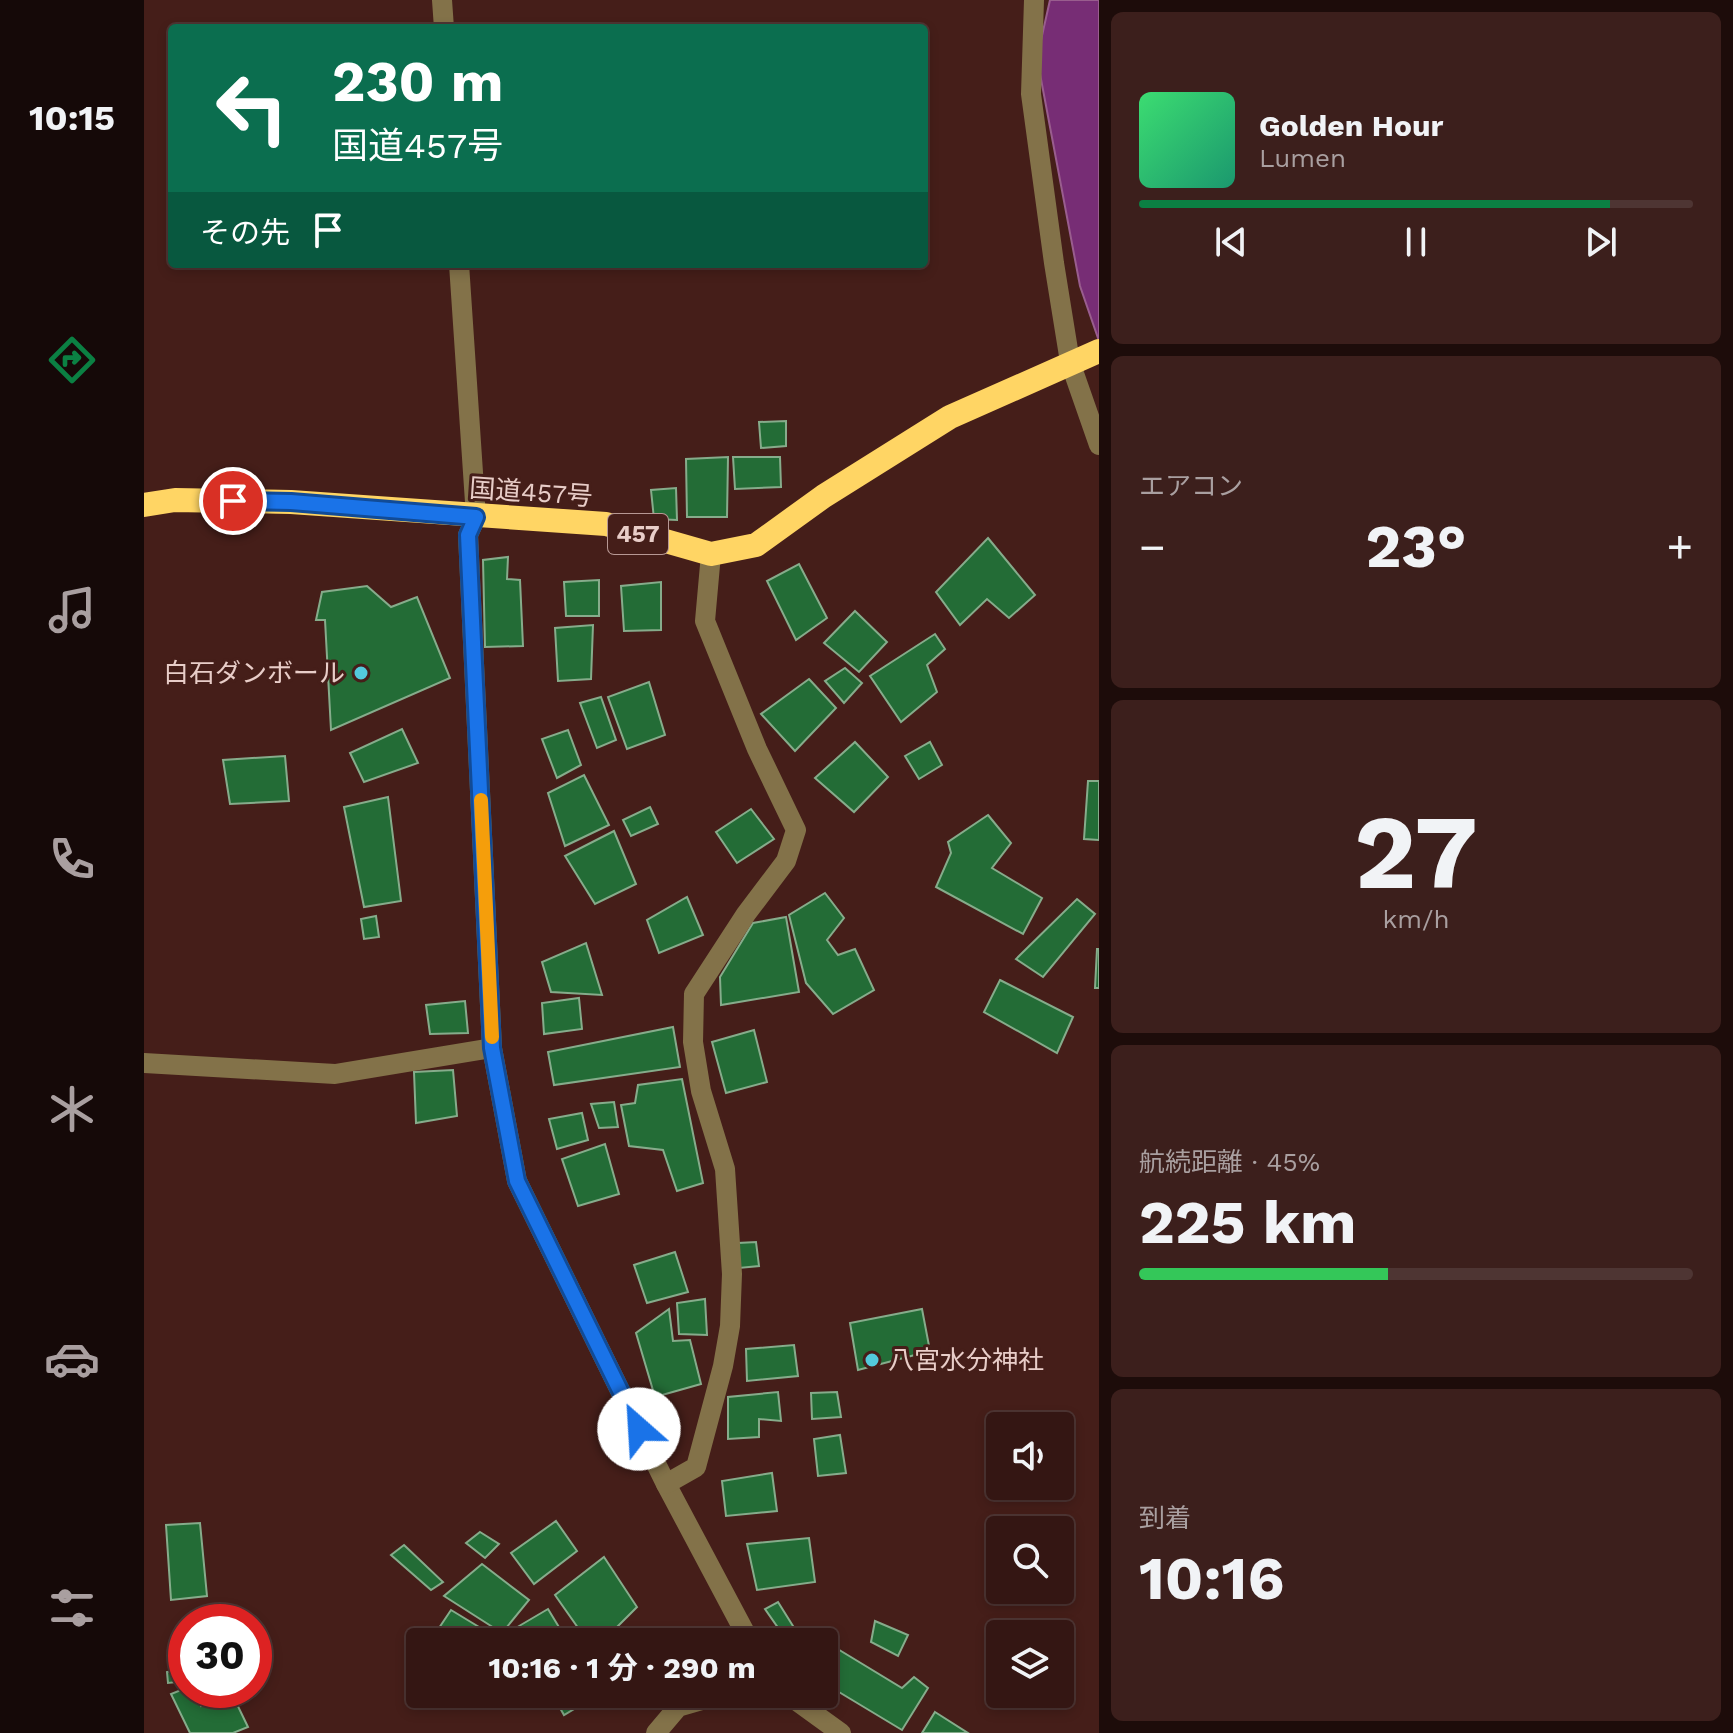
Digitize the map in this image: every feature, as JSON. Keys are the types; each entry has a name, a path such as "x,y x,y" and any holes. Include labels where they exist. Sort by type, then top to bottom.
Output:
{"highway":[{"name":"国道457号","path":"144,505 175,500 291,502 606,524 711,554 756,545 824,496 950,417 1083,357"}],"street":[{"path":"442,0 444,24"},
{"path":"1034,0 1031,94 1099,445"},
{"path":"459,268 476,517 468,535 492,1048 517,1181 666,1484 743,1628"},
{"path":"666,1484 696,1467 723,1366 730,1326 732,1274 725,1169 701,1091 693,1042 694,994 746,914 786,861 796,830 757,749 705,621 711,554"},
{"path":"144,1063 335,1074 492,1048"},
{"path":"656,1733 677,1708"},
{"path":"804,1708 841,1733"}],"shaded area":[{"path":"1050,0 1099,0 1099,341 1080,286 1037,58"}],"building":[{"path":"786,421 786,446 761,448 759,422"},
{"path":"728,457 727,517 687,517 686,459"},
{"path":"733,457 780,457 781,487 735,489"},
{"path":"676,488 677,520 654,519 651,490"},
{"path":"988,538 1035,595 1009,618 987,599 960,625 936,592"},
{"path":"508,557 507,579 520,580 523,646 485,647 483,560"},
{"path":"799,564 827,618 796,640 767,581"},
{"path":"599,580 599,616 566,616 564,582"},
{"path":"661,582 661,630 624,631 621,586"},
{"path":"367,586 391,607 417,597 450,678 331,730 325,620 316,620 322,592"},
{"path":"855,611 887,642 859,672 824,643"},
{"path":"593,625 591,679 558,681 555,628"},
{"path":"935,634 945,649 927,665 937,692 901,722 870,676"},
{"path":"845,668 862,683 844,703 825,681"},
{"path":"809,679 836,708 795,751 761,714"},
{"path":"649,682 665,735 627,749 608,697"},
{"path":"601,697 616,740 597,748 580,703"},
{"path":"402,729 418,763 364,782 350,753"},
{"path":"568,730 581,765 557,778 542,739"},
{"path":"855,742 888,777 854,812 815,778"},
{"path":"930,742 942,765 919,779 905,756"},
{"path":"285,756 289,801 230,804 223,760"},
{"path":"584,775 609,825 565,846 548,793"},
{"path":"1088,781 1099,781 1099,840 1084,839"},
{"path":"388,797 401,901 364,907 344,807"},
{"path":"650,807 658,824 631,836 623,820"},
{"path":"751,809 774,839 737,863 716,832"},
{"path":"988,815 1011,843 992,868 1042,898 1023,934 936,887 951,853 948,842"},
{"path":"614,831 636,884 595,904 565,856"},
{"path":"825,893 844,918 827,940 838,955 855,949 874,990 833,1014 806,983 789,915"},
{"path":"687,897 703,935 659,953 647,920"},
{"path":"1077,899 1095,914 1043,977 1016,959"},
{"path":"376,916 379,937 364,939 361,919"},
{"path":"786,917 799,992 721,1005 720,977 753,923"},
{"path":"586,943 602,995 551,992 542,962"},
{"path":"1097,949 1099,988 1095,988"},
{"path":"1000,980 1073,1017 1057,1053 984,1012"},
{"path":"579,998 582,1029 544,1034 542,1003"},
{"path":"465,1001 468,1033 430,1034 426,1005"},
{"path":"673,1027 680,1067 554,1085 548,1052"},
{"path":"754,1030 767,1082 726,1093 712,1042"},
{"path":"453,1070 457,1116 416,1123 414,1072"},
{"path":"682,1079 703,1183 677,1191 663,1150 629,1146 621,1105 635,1103 638,1085"},
{"path":"614,1102 618,1127 599,1128 591,1104"},
{"path":"582,1113 588,1140 557,1149 549,1119"},
{"path":"605,1144 619,1194 578,1206 562,1159"},
{"path":"756,1242 759,1266 739,1268 738,1243"},
{"path":"675,1252 688,1292 647,1303 634,1265"},
{"path":"705,1299 707,1335 679,1334 677,1303"},
{"path":"669,1309 673,1341 690,1340 701,1384 655,1397 636,1333"},
{"path":"922,1309 930,1351 858,1370 850,1323"},
{"path":"794,1345 798,1376 747,1381 746,1349"},
{"path":"778,1392 781,1421 759,1419 759,1437 728,1439 728,1397"},
{"path":"837,1392 841,1417 812,1419 811,1393"},
{"path":"840,1435 846,1473 818,1476 814,1439"},
{"path":"772,1473 777,1511 726,1516 722,1481"},
{"path":"556,1521 577,1551 534,1584 511,1553"},
{"path":"200,1523 207,1596 171,1600 166,1525"},
{"path":"480,1532 499,1544 485,1558 466,1543"},
{"path":"809,1538 815,1582 757,1590 747,1544"},
{"path":"404,1545 443,1582 431,1590 391,1555"},
{"path":"604,1557 637,1607 616,1628 578,1628 555,1595"},
{"path":"482,1564 529,1600 506,1628 494,1628 444,1596"},
{"path":"778,1602 794,1628 778,1628 765,1609"},
{"path":"548,1609 560,1628 516,1628"},
{"path":"451,1610 479,1627 478,1628 439,1628"},
{"path":"875,1621 908,1635 898,1656 871,1642"},
{"path":"838,1649 902,1688 914,1677 928,1688 902,1730 838,1691"},
{"path":"178,1708 239,1708 248,1727 233,1733 190,1733"},
{"path":"560,1708 576,1708 564,1715"},
{"path":"935,1712 968,1733 922,1733"}],"slow traffic":[{"path":"481,800 492,1037"}],"place":[{"name":"白石ダンボール","path":"361,673"},
{"name":"八宮水分神社","path":"872,1360"}],"route":[{"path":"233,501 291,502 476,517 468,535 492,1048 517,1181 639,1429"}]}
